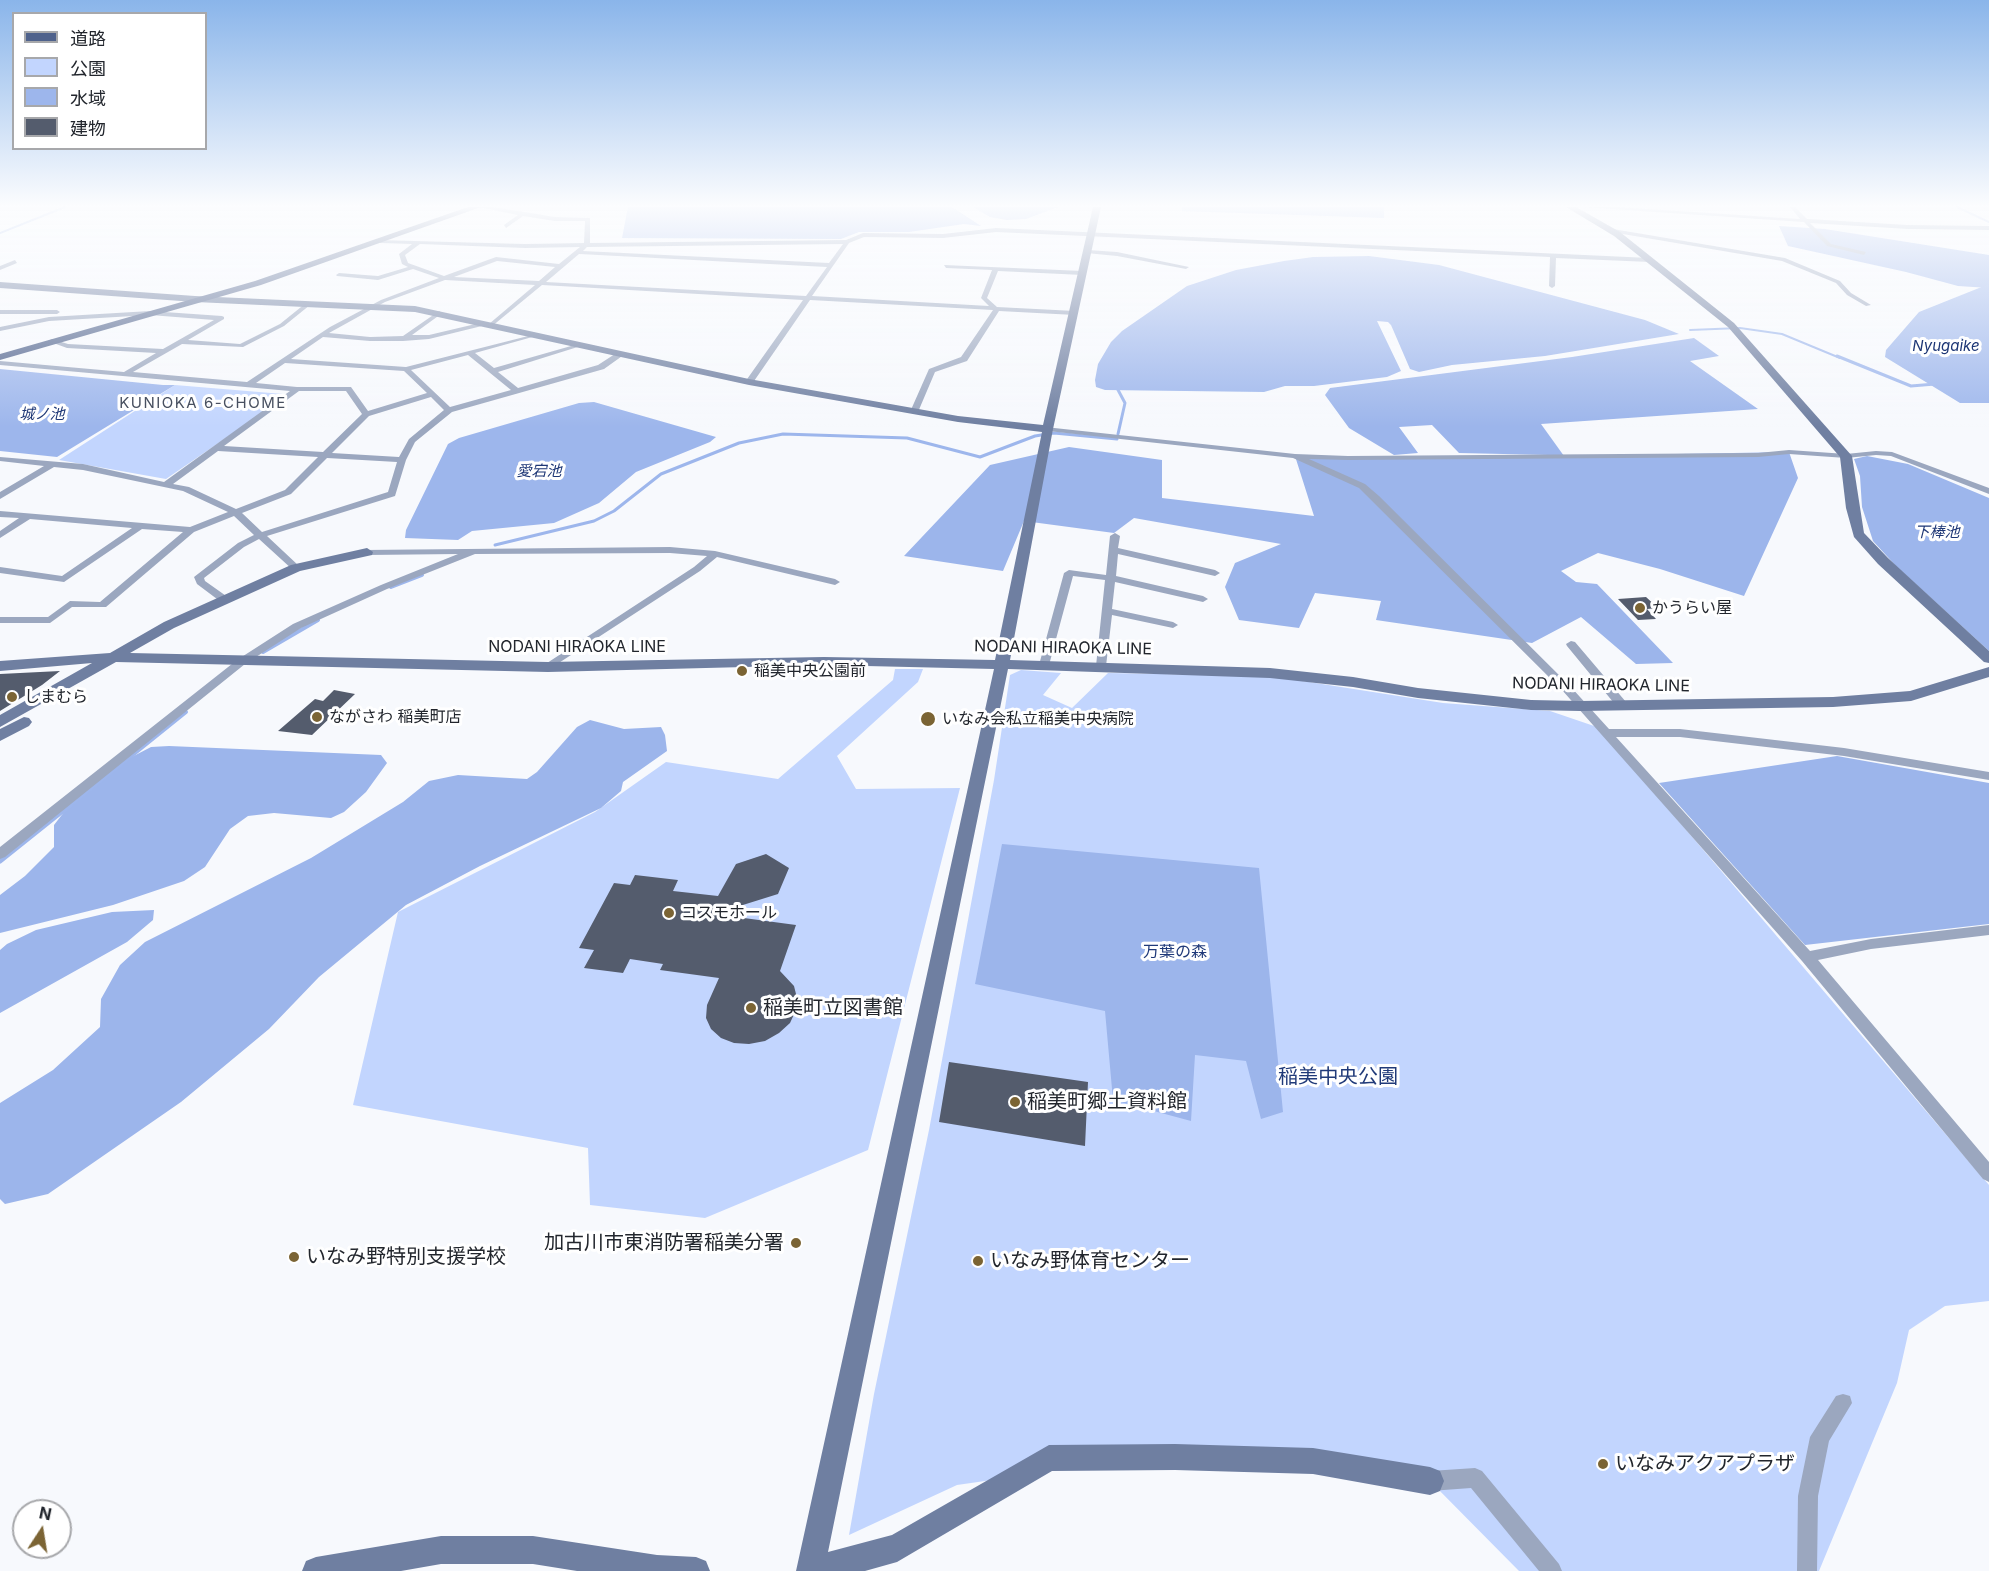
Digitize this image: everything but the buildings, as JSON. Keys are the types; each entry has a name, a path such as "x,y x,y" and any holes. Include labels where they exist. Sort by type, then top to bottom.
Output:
{"main road":[{"path":"0,357 266,280"}],"street":[{"path":"248,385 322,335 374,306 438,280"},
{"path":"475,280 1074,313"},
{"path":"322,335 403,339 429,337 487,324 543,280"},
{"path":"749,382 821,280"},
{"path":"991,280 984,298 996,309"},
{"path":"1081,280 1048,429 1003,664 811,1571 897,1548 1049,1458 1175,1457 1313,1461 1430,1481 1475,1478 1552,1571"},
{"path":"1552,280 1552,286"},
{"path":"1675,280 1731,325 1846,456 1852,508 1858,534 1883,561 1989,659"},
{"path":"1834,280 1849,294 1868,305"},
{"path":"0,285 195,299 374,306 439,313 749,382 914,412 1295,456 1461,459 1789,452 1846,456 1859,453 1892,454 1989,491"},
{"path":"179,342 241,346 282,325 308,304"},
{"path":"914,412 932,371 964,359 996,313 996,309"},
{"path":"0,312 58,311 49,319"},
{"path":"0,328 49,319 150,312 222,318 123,375"},
{"path":"403,339 439,313"},
{"path":"284,361 406,369 534,335"},
{"path":"52,341 67,346 164,351"},
{"path":"493,371 580,345"},
{"path":"470,352 518,392"},
{"path":"225,600 200,582 199,577 241,545 261,535 392,495 402,460 412,441 449,410 601,367 621,354"},
{"path":"0,363 297,389 348,389 366,414"},
{"path":"406,369 449,410"},
{"path":"167,484 297,389"},
{"path":"0,620 50,620 70,604 102,604 191,530 288,492 366,414 432,394"},
{"path":"218,448 402,460"},
{"path":"1295,456 1362,486 1498,618 1608,733 1766,914 1807,957 1989,1174"},
{"path":"0,459 53,464 167,484 201,495 236,513 296,568"},
{"path":"0,496 53,464"},
{"path":"0,514 191,530"},
{"path":"0,535 27,517"},
{"path":"0,570 64,579 139,527"},
{"path":"1101,666 1115,536"},
{"path":"0,722 169,626 225,600 296,568 367,552 670,550 715,554 835,582"},
{"path":"1114,550 1215,573"},
{"path":"0,854 241,662 297,626 336,607 474,551"},
{"path":"548,667 715,554"},
{"path":"0,736 182,630 287,583 294,575 296,568"},
{"path":"1044,665 1069,573 1111,578 1203,599"},
{"path":"1107,611 1173,625"},
{"path":"0,630 14,620"},
{"path":"1571,644 1622,705"},
{"name":"NODANI HIRAOKA LINE","path":"0,666 112,657 241,662 548,667 824,661 1101,666 1270,673 1353,682 1418,693 1531,705 1580,706 1833,702 1899,697 1989,672"},
{"path":"1608,733 1680,733 1844,752 1989,776"},
{"path":"1807,957 1871,944 1989,930"},
{"path":"1807,1571 1808,1496 1820,1437 1843,1403"},
{"path":"316,1571 441,1550 533,1550 657,1569 696,1571"}],"green space":[{"path":"1937,280 1989,280 1989,288 1958,286"},
{"path":"1694,338 1719,356 1690,361 1758,409 1541,424 1564,456 1789,452 1798,478 1744,596 1660,569 1598,553 1561,571 1576,582 1597,584 1673,663 1636,664 1581,617 1532,643 1376,620 1381,601 1315,593 1299,628 1239,620 1225,587 1235,563 1281,544 1134,518 1114,533 1024,521 1003,571 904,556 990,465 1069,447 1162,460 1162,498 1314,516 1295,456 1413,459 1548,455 1459,453 1432,425 1399,427 1418,453 1394,455 1349,428 1325,395 1330,388 1572,357"},
{"path":"175,385 283,394 284,398 166,479 59,460"},
{"path":"895,669 923,669 918,682 837,756 856,789 960,788 868,1150 705,1218 590,1205 588,1148 353,1105 398,912 595,812 666,762 778,779 893,680"},
{"name":"稲美中央公園","path":"1021,670 1061,673 1043,695 1072,708 1108,673 1271,676 1443,703 1550,711 1597,727 1607,737 1989,1185 1989,1301 1945,1306 1909,1330 1897,1383 1819,1571 1519,1571 1430,1481 1084,1458 1020,1476 957,1485 849,1535 874,1394 929,1130 994,780 1010,675"},
{"path":"590,720 624,729 661,727 665,735 667,751 623,782 621,791 601,808 480,866 406,905 319,977 269,1029 181,1102 48,1194 5,1204 0,1199 0,1103 53,1070 100,1027 101,999 120,965 145,942 311,858 403,802 429,781 458,775 527,779 537,772 577,727"},
{"path":"151,747 381,755 387,763 366,792 344,812 331,818 274,813 248,816 230,829 205,867 184,881 113,905 0,933 0,895 25,876 54,847 54,825 71,803 124,761"},
{"path":"1837,756 1989,783 1989,924 1805,945 1659,783"},
{"name":"万葉の森","path":"1002,844 1259,868 1283,1112 1261,1119 1246,1061 1195,1055 1191,1121 1113,1100 1105,1011 975,984"},
{"path":"154,910 153,920 127,942 0,1013 0,950 7,944 36,930 112,912"}],"water":[{"path":"1204,280 1496,280 1645,320 1679,334 1545,356 1452,365 1419,372 1410,369 1391,325 1388,322 1377,321 1401,371 1387,377 1314,386 1285,386 1264,392 1105,390 1096,387 1098,364 1111,342 1122,331 1187,286"},
{"name":"Nyugaike","path":"1989,284 1989,403 1960,403 1885,357 1886,350 1919,312"},
{"name":"城ノ池","path":"0,369 175,385 57,457 0,451"},
{"name":"愛宕池","path":"594,402 716,437 710,442 636,472 599,503 554,523 472,531 458,540 405,538 406,530 448,444 459,438 579,403"},
{"name":"下棒池","path":"1867,456 1908,464 1989,498 1989,651 1896,566 1873,541 1862,507 1860,476 1854,459"}],"waterway":[{"path":"1690,330 1740,328 1782,334 1840,358"},
{"path":"1837,356 1911,386 1935,384"},
{"path":"1118,434 1125,403 1117,388 1120,387"},
{"path":"495,545 594,521 614,511 661,474 739,443 783,434 907,438 980,457 1035,436 1054,433 1117,439"},
{"path":"391,587 422,575"},
{"path":"263,652 318,620"},
{"path":"68,807 186,712"},
{"path":"0,861 70,805"}],"place":[{"name":"かうらい屋","path":"1640,608"},
{"name":"稲美中央公園前","path":"742,671"},
{"name":"しまむら","path":"12,697"},
{"name":"ながさわ 稲美町店","path":"317,717"},
{"name":"いなみ会私立稲美中央病院","path":"928,719"},
{"name":"コスモホール","path":"669,913"},
{"name":"稲美町立図書館","path":"751,1008"},
{"name":"稲美町郷土資料館","path":"1015,1102"},
{"name":"加古川市東消防署稲美分署","path":"796,1243"},
{"name":"いなみ野特別支援学校","path":"294,1257"},
{"name":"いなみ野体育センター","path":"978,1261"},
{"name":"いなみアクアプラザ","path":"1603,1464"}],"district":[{"name":"KUNIOKA 6-CHOME","path":"203,403"}]}
